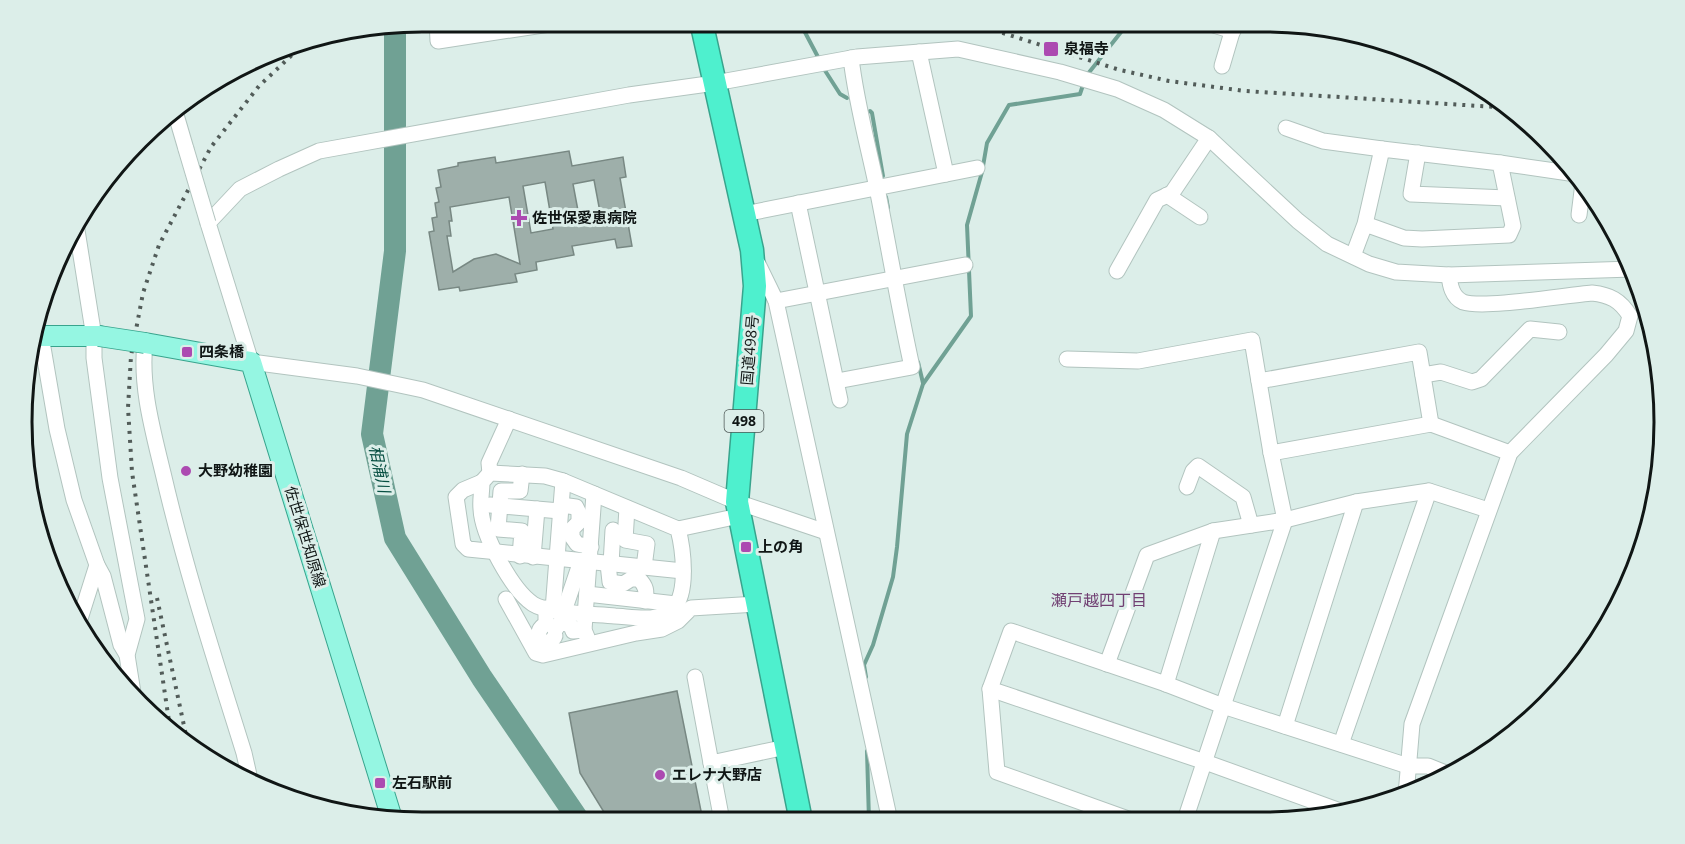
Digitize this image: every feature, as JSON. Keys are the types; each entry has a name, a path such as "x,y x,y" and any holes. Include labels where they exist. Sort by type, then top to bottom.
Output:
{"highway":[{"name":"国道498号","path":"703,32 752,250 755,285 738,509 799,812"}],"main road":[{"path":"41,336 96,336 251,362"},
{"name":"佐世保世知原線","path":"251,362 389,811"}],"street":[{"path":"438,32 438,41 478,32"},
{"path":"1222,66 1232,32"},
{"path":"208,223 240,189 319,151 851,58 958,49 1094,82 1117,89 1164,110 1209,138 1298,221 1327,244 1369,264 1396,272 1449,275 1622,269"},
{"path":"919,52 946,174"},
{"path":"837,381 912,367 877,188 854,86 851,58"},
{"path":"177,118 251,362 357,376 423,390 681,478 738,509 826,532"},
{"path":"1286,128 1323,141 1563,172"},
{"path":"1117,271 1157,200 1173,193 1209,138"},
{"path":"1353,256 1365,224 1382,149"},
{"path":"1418,153 1411,194 1508,198"},
{"path":"1365,224 1404,238 1509,235 1514,226 1500,163"},
{"path":"744,214 977,168"},
{"path":"1167,195 1200,217"},
{"path":"1579,215 1581,195"},
{"path":"798,203 840,400"},
{"path":"78,237 96,336 94,358 110,478 137,619 127,655"},
{"path":"752,250 776,301 888,812"},
{"path":"776,301 965,265"},
{"path":"1407,785 1412,724 1510,453 1606,355 1626,331 1629,316 1623,306 1610,295 1592,292 1482,304 1462,302 1453,293 1449,275"},
{"path":"1423,375 1441,372 1472,382 1481,379 1530,329 1559,332"},
{"path":"1067,359 1138,361 1252,340 1270,453 1286,520 1188,812"},
{"path":"145,343 143,363 150,414 180,547 248,772"},
{"path":"39,348 74,500 103,576 121,645 127,655 131,683"},
{"path":"1259,381 1419,352 1431,424"},
{"path":"509,419 489,463 481,510 495,553 520,592 553,620 586,614 647,618 663,615 673,608 680,598 683,571 683,549 678,529"},
{"path":"1270,453 1431,424 1510,453"},
{"path":"1187,487 1193,471 1198,466 1243,497 1251,525"},
{"path":"599,546 556,559 468,549 463,544 456,497 463,490 486,477 522,474 545,476 563,481 678,529 738,509"},
{"path":"522,474 520,491 501,491 498,529 522,531 527,556"},
{"path":"563,481 553,620 560,641 566,641 581,632 586,614 587,594 599,546 594,494"},
{"path":"1107,664 1147,555 1213,531 1286,520 1356,502 1429,491 1488,510"},
{"path":"1341,744 1429,491"},
{"path":"1285,726 1356,502"},
{"path":"481,505 537,509 576,507 579,522 572,529 572,537 577,544 599,546"},
{"path":"627,508 625,540 647,544 644,567"},
{"path":"527,556 539,534 537,509"},
{"path":"1166,684 1213,531"},
{"path":"553,620 599,546"},
{"path":"599,546 610,564 610,582 623,584 631,579 639,579 644,584 645,601"},
{"path":"599,546 610,564"},
{"path":"610,564 683,571"},
{"path":"82,613 97,565"},
{"path":"587,594 676,604"},
{"path":"506,598 536,653 543,655 662,628 678,621 691,608 757,604"},
{"path":"1109,812 997,772 990,689 1011,631 1223,706 1408,766 1428,766 1439,770"},
{"path":"695,677 720,812"},
{"path":"990,689 1328,807"},
{"path":"711,763 786,747"}],"building":[{"path":"569,151 572,166 623,157 626,177 620,178 632,246 617,248 615,239 572,246 574,255 536,262 537,270 515,274 517,282 460,291 459,287 439,290 429,232 434,231 432,218 437,217 435,203 439,202 436,188 441,187 438,170 458,166 458,163 495,157 496,163","holes":["594,180 600,212 579,216 573,184","545,182 553,229 531,233 523,186","509,197 520,264 496,254 474,259 453,272 447,236 451,236 450,207"]},
{"path":"677,691 701,812 604,812 580,773 569,713"}],"waterway":[{"name":"相浦川","path":"395,32 395,251 372,434 395,538 482,678 573,812"},
{"path":"805,32 818,57"},
{"path":"1087,75 1121,32"},
{"path":"824,69 840,94 847,98"},
{"path":"866,677 864,665 873,645 893,577 907,434 923,384 971,316 967,225 982,172 987,143 1009,105 1080,94 1084,82"},
{"path":"870,111 883,176"},
{"path":"886,197 888,208"},
{"path":"918,362 923,383"},
{"path":"867,751 869,812"}],"railway":[{"path":"1000,32 1120,70 1169,81 1245,91 1494,107"},
{"path":"169,719 132,472 128,408 131,356 143,293 159,245 211,147 259,86 295,53"},
{"path":"157,598 186,733"}],"place":[{"name":"泉福寺","path":"1051,49"},
{"name":"佐世保愛恵病院","path":"519,218"},
{"name":"四条橋","path":"187,352"},
{"name":"大野幼稚園","path":"186,471"},
{"name":"上の角","path":"746,547"},
{"name":"エレナ大野店","path":"660,775"},
{"name":"左石駅前","path":"380,783"}],"district":[{"name":"瀬戸越四丁目","path":"1099,600"}]}
